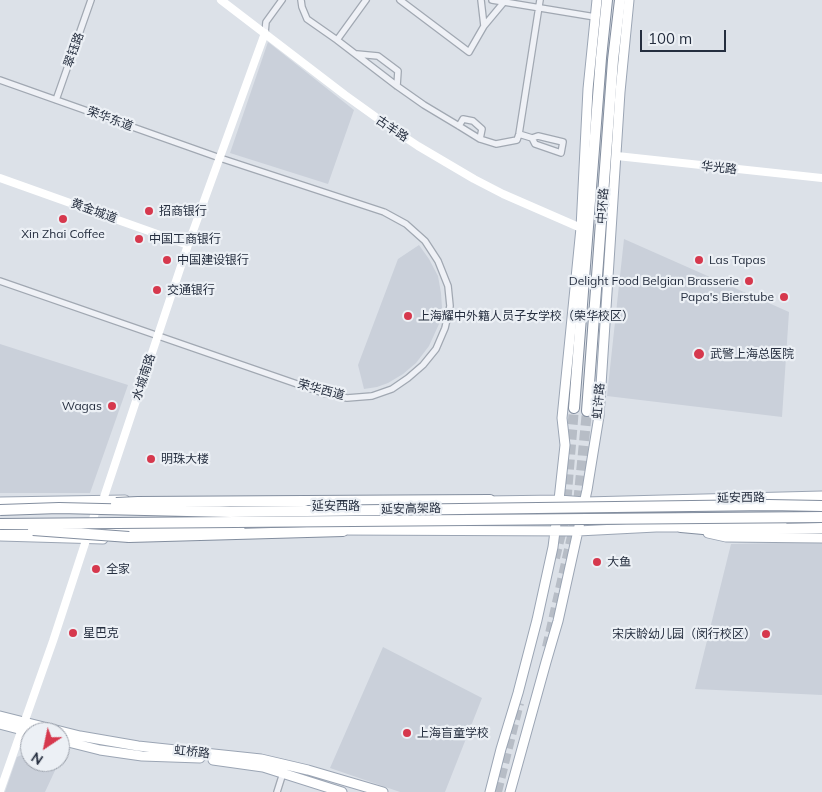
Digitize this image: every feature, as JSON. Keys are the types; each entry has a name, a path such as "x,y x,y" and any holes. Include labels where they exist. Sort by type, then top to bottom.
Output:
{"highway":[{"name":"中环路","path":"574,408 606,0"},
{"name":"中环路","path":"587,411 613,60 620,0"},
{"path":"59,508 138,502 490,500"},
{"name":"延安高架路","path":"0,510 59,508 230,512 769,505 822,506"},
{"name":"延安高架路","path":"0,527 822,517"},
{"path":"0,527 129,537 343,531"},
{"path":"681,527 714,530 822,528"}],"main road":[{"path":"490,792 546,584 560,500 565,445 562,418 581,228 588,89 597,0"},
{"name":"虹许路","path":"510,792 558,621 585,502 599,416 620,92 629,0"},
{"path":"0,502 216,500 314,496 451,496 490,500"},
{"name":"延安西路","path":"0,510 450,506 490,500 585,502 822,496"},
{"name":"延安西路","path":"0,527 88,535 184,530 292,528 343,531 578,531 681,527 701,524 822,524"},
{"path":"681,527 726,537 822,538"},
{"path":"0,536 88,535"},
{"name":"虹桥路","path":"0,716 20,726"},
{"name":"虹桥路","path":"0,724 20,727"},
{"name":"虹桥路","path":"70,735 138,746 261,759 308,770 383,792"},
{"name":"虹桥路","path":"70,742 100,750 142,756 204,758 264,767 342,792"}],"street":[{"name":"翠钰路","path":"56,100 92,0"},
{"name":"古羊路","path":"221,0 368,112 418,146 503,194 581,228"},
{"path":"264,33 266,22 282,0"},
{"path":"301,0 307,19 424,105 480,139 496,144 517,140 519,134 540,0"},
{"path":"337,40 366,0"},
{"path":"400,0 469,52 484,26 504,2"},
{"path":"481,0 484,26"},
{"path":"492,0 595,17"},
{"name":"水城南路","path":"27,722 96,510 103,500 188,245 264,33"},
{"path":"355,53 378,56 385,61 398,71 398,86"},
{"path":"378,71 385,61"},
{"name":"荣华东道","path":"0,80 220,158"},
{"path":"459,126 463,119 473,121 482,129 480,139"},
{"path":"468,131 473,121"},
{"path":"519,134 532,138 538,136 563,142 561,153 535,144 532,138"},
{"name":"华光路","path":"617,156 822,178"},
{"name":"荣华西道","path":"157,336 323,393 347,398 372,396 392,389 408,378 436,350 445,328 450,306 448,286 438,261 425,240 406,224 384,212 220,158"},
{"name":"黄金城道","path":"0,178 188,245"},
{"path":"0,281 157,336"},
{"name":"水城南路","path":"0,791 20,741"},
{"path":"277,792 283,773"}],"shaded area":[{"path":"268,42 354,110 328,184 230,153"},
{"name":"武警上海总医院","path":"624,239 789,312 782,417 607,396"},
{"name":"上海耀中外籍人员子女学校（荣华校区）","path":"419,245 438,276 442,308 439,324 429,346 416,363 388,383 364,389 358,365 398,259"},
{"path":"0,344 128,385 90,493 0,493"},
{"name":"宋庆龄幼儿园（闵行校区）","path":"822,542 822,695 695,689 731,544"},
{"name":"上海盲童学校","path":"383,647 482,698 445,792 400,792 330,768"},
{"path":"20,756 20,772 54,772 45,792 5,792 17,757"}],"tunnel":[{"path":"555,558 565,517 574,408"},
{"path":"547,647 577,514 587,411"},
{"path":"497,792 519,703"}],"place":[{"name":"招商银行","path":"149,211"},
{"name":"Xin Zhai Coffee","path":"63,219"},
{"name":"中国工商银行","path":"139,239"},
{"name":"中国建设银行","path":"167,260"},
{"name":"Las Tapas","path":"699,260"},
{"name":"Delight Food Belgian Brasserie","path":"749,281"},
{"name":"交通银行","path":"157,290"},
{"name":"Papa's Bierstube","path":"784,297"},
{"name":"上海耀中外籍人员子女学校（荣华校区）","path":"408,316"},
{"name":"武警上海总医院","path":"699,354"},
{"name":"Wagas","path":"112,406"},
{"name":"明珠大楼","path":"151,459"},
{"name":"大鱼","path":"597,562"},
{"name":"全家","path":"96,569"},
{"name":"星巴克","path":"73,633"},
{"name":"宋庆龄幼儿园（闵行校区）","path":"766,634"},
{"name":"上海盲童学校","path":"407,733"}]}
